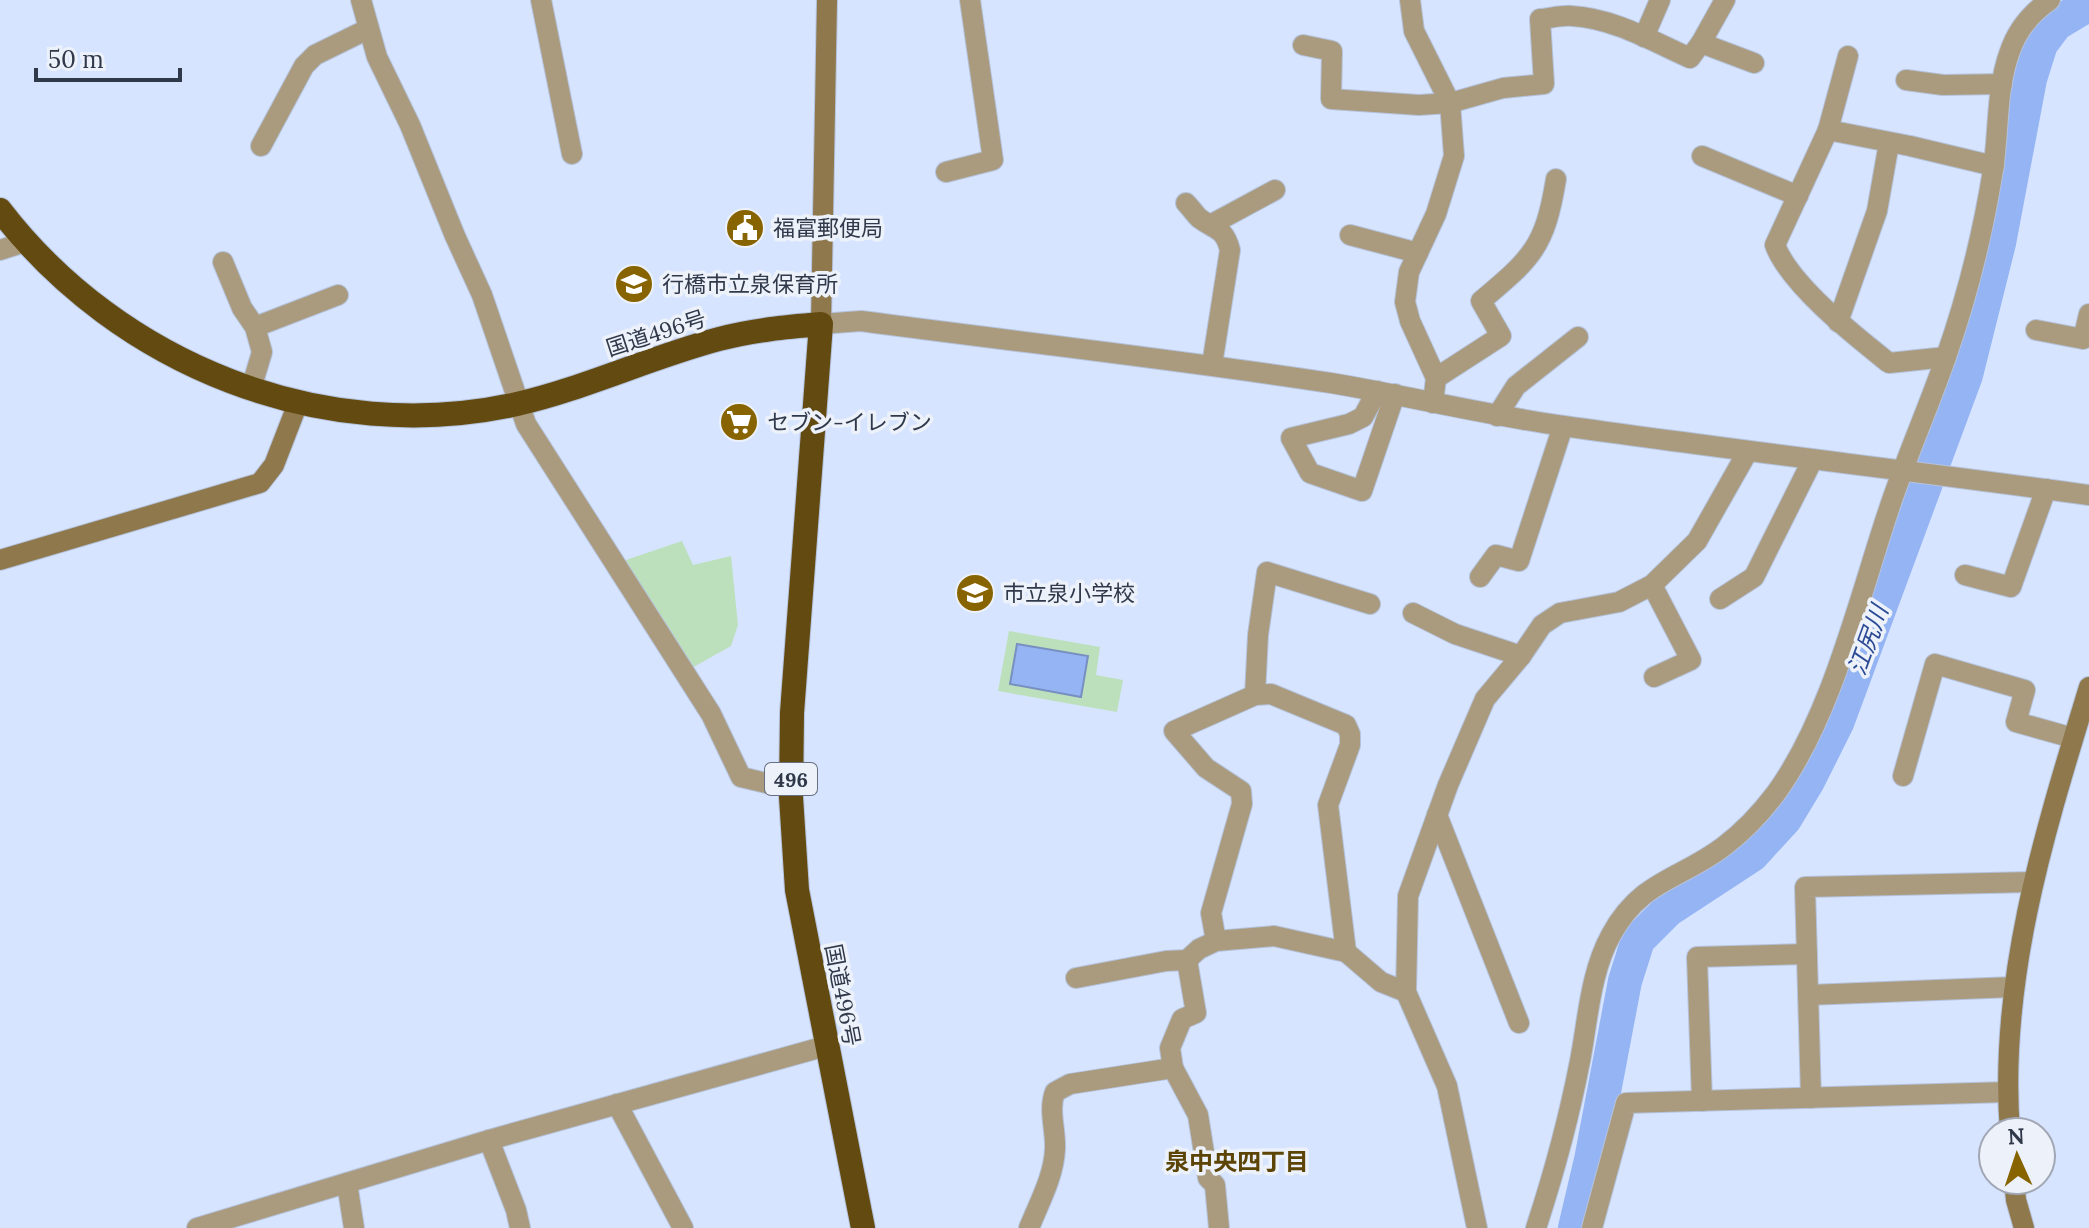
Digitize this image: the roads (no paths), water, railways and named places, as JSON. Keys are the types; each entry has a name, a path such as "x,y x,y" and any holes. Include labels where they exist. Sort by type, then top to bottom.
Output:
{"highway":[{"name":"国道496号","path":"0,210 25,242 86,300 141,338 199,369 251,389 298,403 349,411 399,414 518,404 716,340 760,330 821,324 792,713 791,783 797,890 863,1228"}],"street":[{"path":"361,0 377,57 410,125 482,295 526,424 711,714 741,777 770,784 791,783"},
{"path":"541,0 572,154"},
{"path":"827,0 821,324 861,321 1212,365 1386,392 1497,416 1563,426 2089,495"},
{"path":"946,172 993,160 970,0"},
{"path":"1410,0 1414,31 1450,103 1454,156 1436,214 1409,272 1405,302 1410,321 1436,378 1433,403"},
{"path":"1644,37 1660,0"},
{"path":"1303,45 1332,51 1331,99 1419,105 1450,103 1503,88 1544,84 1540,19 1570,16 1596,20 1690,58 1725,0"},
{"path":"1536,1228 1561,1151 1591,998 1609,938 1626,910 1653,887 1721,849 1745,829 1777,792 1822,710 1902,470 1946,357 1971,272 1994,166 2002,84 2014,41 2025,23 2050,0"},
{"path":"261,146 304,66 315,55 368,29"},
{"path":"1701,43 1754,63"},
{"path":"1848,56 1828,130 1775,245 1781,260 1838,322 1889,363 1946,357"},
{"path":"1906,80 1943,85 2002,84"},
{"path":"1828,130 1994,166"},
{"path":"1838,322 1877,211 1889,143"},
{"path":"1702,156 1798,196"},
{"path":"1436,378 1501,336 1481,301 1518,269 1539,244 1551,212 1556,179"},
{"path":"1212,224 1275,190"},
{"path":"1186,203 1200,218 1226,236 1230,250 1212,365"},
{"path":"1350,235 1418,253"},
{"path":"0,250 25,242"},
{"path":"223,262 242,308 255,327 262,352 251,389"},
{"path":"255,327 338,295"},
{"path":"2036,330 2083,339 2089,314"},
{"path":"1497,416 1516,386 1578,337"},
{"path":"1386,392 1362,491 1310,473 1291,438 1349,424 1363,417 1386,392"},
{"path":"0,560 260,483 274,465 298,403"},
{"path":"1480,577 1496,555 1519,561 1563,426"},
{"path":"1477,1228 1447,1086 1406,992 1408,896 1437,815 1485,699 1542,625 1560,613 1619,602 1652,585 1697,541 1748,451"},
{"path":"1720,599 1754,577 1812,461"},
{"path":"1965,575 2011,587 2046,489"},
{"path":"1255,695 1258,635 1267,572 1370,604"},
{"path":"1652,585 1691,660 1654,677"},
{"path":"1413,613 1455,634 1521,656"},
{"path":"1903,776 1935,664 2025,690 2016,722 2073,738"},
{"path":"2009,1116 2014,987 2033,882 2048,819 2089,687"},
{"path":"1216,941 1211,913 1242,804 1241,791 1206,768 1174,731 1255,695 1271,694 1346,725 1350,734 1350,745 1328,805 1346,952"},
{"path":"1437,815 1519,1023"},
{"path":"1811,1098 1805,887 2033,882"},
{"path":"1076,978 1187,960 1199,949 1216,941 1274,936 1346,952 1381,982 1406,992"},
{"path":"1702,1101 1697,957 1807,954"},
{"path":"1187,960 1196,1013 1182,1019 1170,1048 1173,1068 1198,1115 1208,1178 1215,1185 1219,1228"},
{"path":"1808,995 2014,987"},
{"path":"197,1228 489,1140 826,1046"},
{"path":"1029,1228 1052,1170 1055,1150 1052,1100 1055,1092 1070,1084 1173,1068"},
{"path":"1592,1228 1626,1103 2008,1092"},
{"path":"617,1104 683,1228"},
{"path":"489,1140 520,1228"},
{"path":"347,1183 354,1228"},
{"path":"2016,1196 2024,1228"}],"water":[{"path":"1017,644 1088,656 1081,697 1010,684"}],"waterway":[{"name":"江尻川","path":"1575,1228 1625,981 1638,940 1668,910 1752,855 1785,819 1837,723 1966,375 1999,243 2030,79 2041,44 2056,24 2089,4"}],"place":[{"name":"福富郵便局","path":"745,228"},
{"name":"行橋市立泉保育所","path":"634,284"},
{"name":"セブン-イレブン","path":"739,422"},
{"name":"市立泉小学校","path":"975,593"}],"district":[{"name":"泉中央四丁目","path":"1237,1161"}]}
